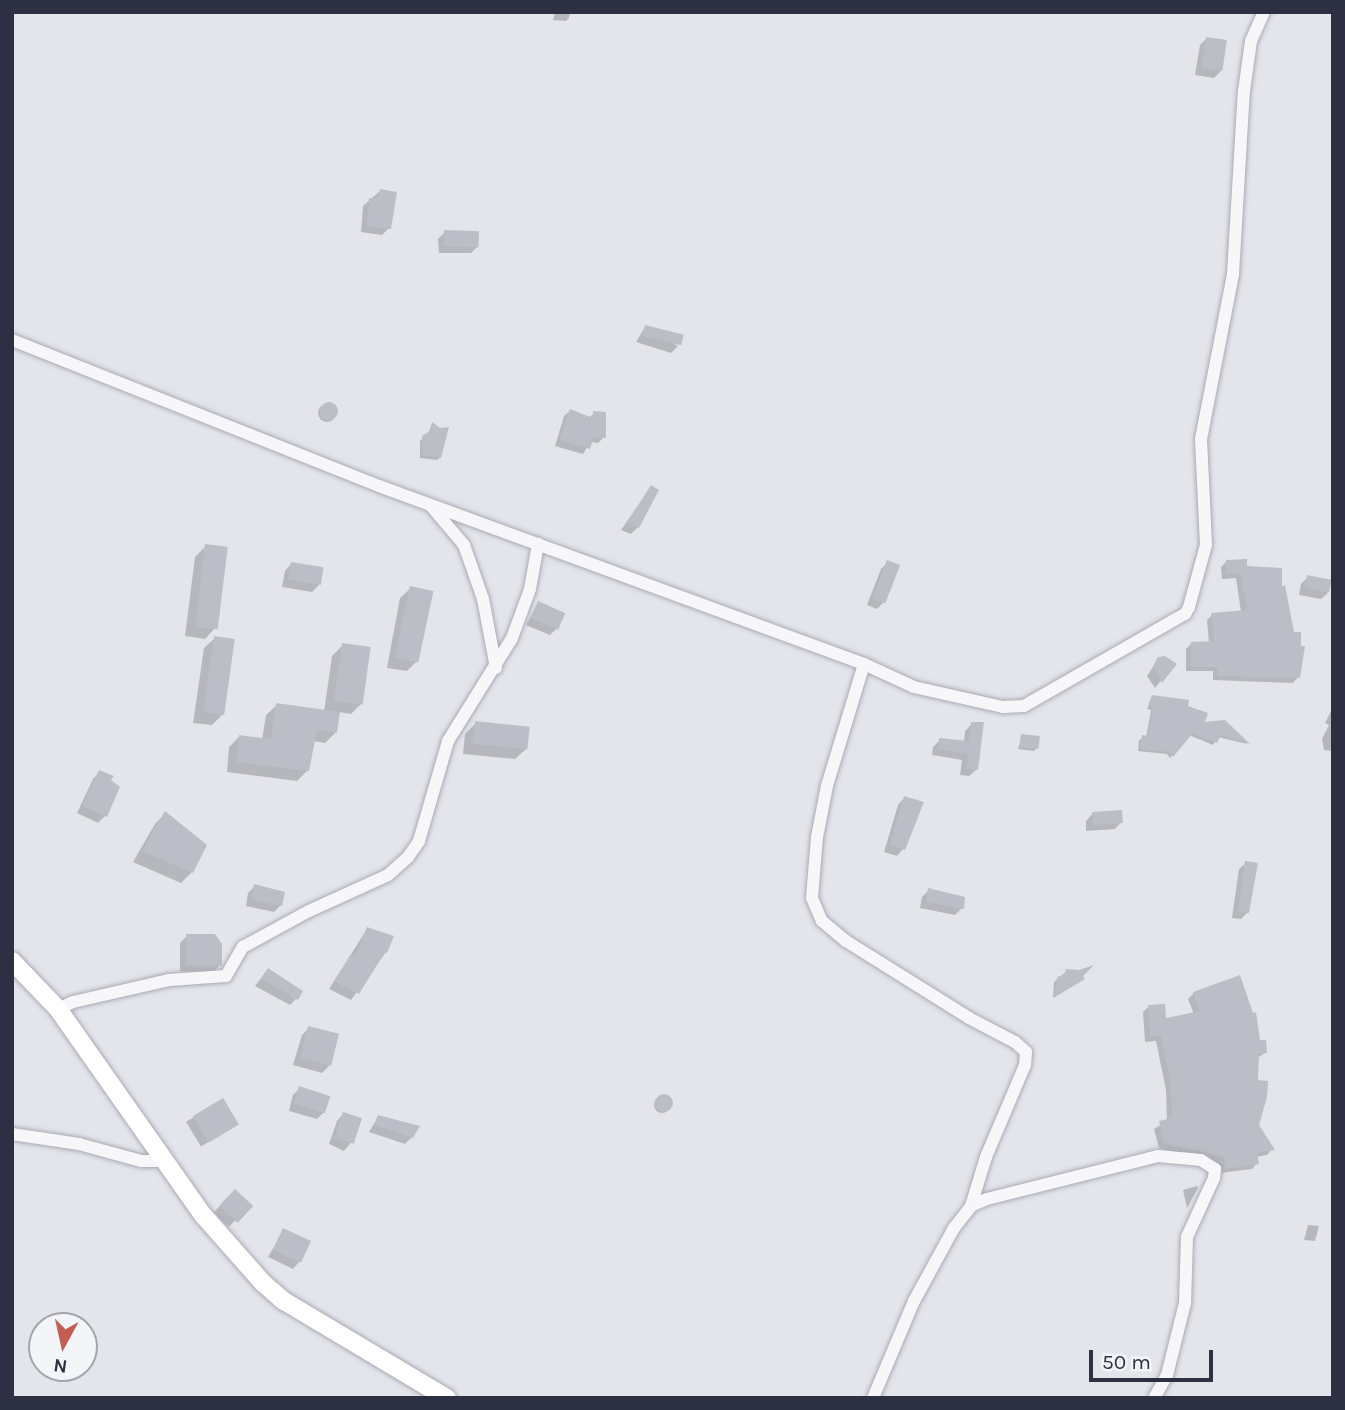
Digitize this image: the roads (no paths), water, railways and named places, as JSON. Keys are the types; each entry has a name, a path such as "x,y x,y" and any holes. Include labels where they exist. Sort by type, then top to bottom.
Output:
{"street":[{"path":"12,340 430,505 864,664 914,687 1003,707 1024,706 1185,614 1206,545 1201,439 1233,274 1244,92 1249,54 1251,41 1264,12"},
{"path":"430,505 464,545 483,599 496,668"},
{"path":"58,1009 73,1002 169,980 226,976 243,947 309,911 388,875 408,858 419,841 447,741 496,668 512,638 530,589 538,544"},
{"path":"864,664 827,786 817,837 812,898 822,921 846,941 969,1018 1015,1042 1026,1052 1025,1065 986,1157 971,1206 954,1228 914,1301 873,1398"},
{"path":"12,961 58,1009 203,1215 263,1283 284,1301 447,1398"},
{"path":"12,1134 79,1144 141,1161 165,1161"},
{"path":"971,1206 987,1199 1158,1156 1201,1160 1215,1169 1214,1178 1187,1237 1185,1303 1167,1375 1154,1398"}]}
